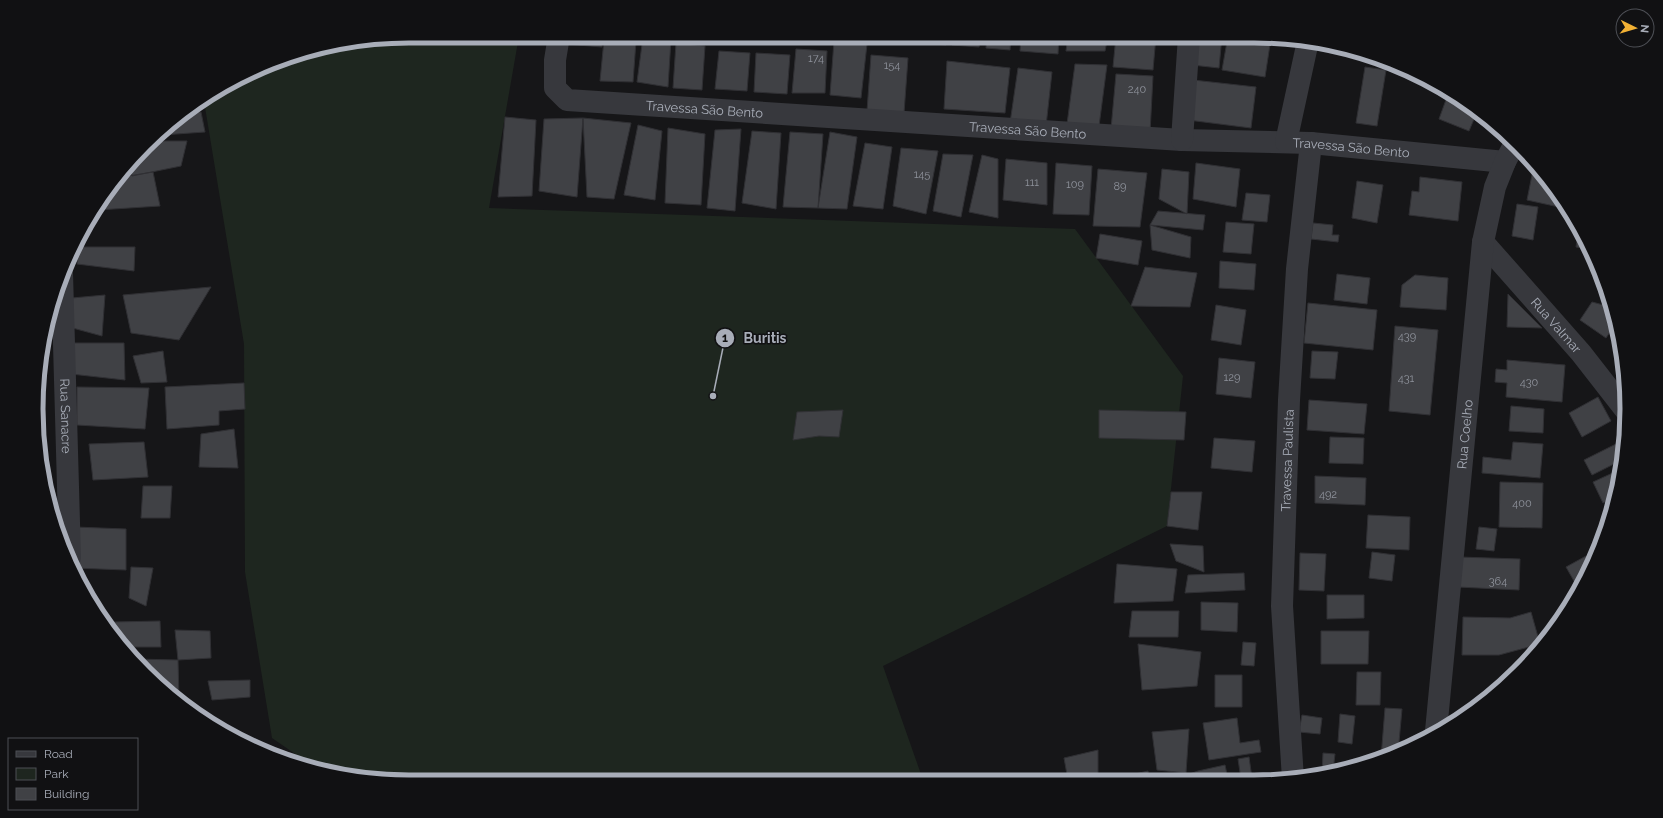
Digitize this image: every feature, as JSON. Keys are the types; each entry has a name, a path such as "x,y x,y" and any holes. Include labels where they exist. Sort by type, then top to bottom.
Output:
{"street":[{"name":"Travessa São Bento","path":"558,43 555,60 555,88 567,100 1182,140 1311,143 1505,162"},
{"path":"1182,140 1189,43"},
{"path":"1286,142 1307,47"},
{"name":"Travessa Paulista","path":"1293,773 1282,606 1289,400 1296,292 1311,143"},
{"name":"Rua Coelho","path":"1436,726 1484,242 1495,188 1505,162 1512,149"},
{"name":"Rua Valmar","path":"1484,242 1581,353 1620,403"},
{"name":"Rua Sanacre","path":"62,290 70,546"}],"green space":[{"path":"409,43 518,43 489,208 1075,229 1183,376 1167,526 883,666 921,775 409,775 361,772 338,768 304,760 272,738 245,572 244,344 205,106 226,92 269,71 314,55 338,50 361,46"}],"building":[{"path":"566,43 602,43 602,47"},
{"path":"604,43 636,43 633,82 600,81"},
{"path":"642,43 671,43 668,87 637,82"},
{"path":"676,43 705,46 702,90 673,88"},
{"path":"834,43 867,44 861,98 830,95"},
{"path":"923,43 946,43 946,45"},
{"path":"952,43 980,43 979,47 952,45"},
{"path":"986,43 1010,43 1010,50 986,48"},
{"path":"1021,43 1059,43 1058,54 1020,51"},
{"path":"1067,43 1107,43 1105,51 1066,51"},
{"path":"1115,43 1155,43 1153,70 1113,67"},
{"path":"1194,43 1221,43 1219,68 1192,65"},
{"path":"1227,43 1270,44 1265,77 1222,70"},
{"path":"796,49 827,51 825,93 792,93"},
{"path":"719,51 750,53 747,91 715,89"},
{"path":"756,53 790,55 787,94 754,92"},
{"path":"871,55 908,58 904,113 867,111"},
{"path":"947,61 1010,68 1005,113 944,109"},
{"path":"1075,64 1107,65 1099,126 1067,124"},
{"path":"1365,67 1386,70 1377,126 1356,123"},
{"path":"1018,68 1052,72 1046,126 1010,123"},
{"path":"1116,74 1153,76 1150,133 1111,129"},
{"path":"1193,80 1256,87 1251,128 1188,120"},
{"path":"1447,98 1475,117 1469,131 1439,119"},
{"path":"196,112 201,112 205,132 167,135"},
{"path":"505,117 536,120 532,196 498,197"},
{"path":"583,118 577,197 539,191 544,119"},
{"path":"583,118 631,123 614,199 587,197"},
{"path":"638,125 662,131 655,200 624,195"},
{"path":"668,128 705,134 701,205 665,203"},
{"path":"741,129 735,211 707,208 715,130"},
{"path":"752,131 781,133 776,209 742,203"},
{"path":"790,132 823,134 818,208 783,207"},
{"path":"830,132 857,137 847,209 818,208"},
{"path":"160,141 187,141 181,166 132,176 131,171"},
{"path":"865,143 892,147 883,209 853,206"},
{"path":"901,148 938,151 926,214 893,206"},
{"path":"943,154 973,155 961,217 933,211"},
{"path":"982,155 998,159 998,218 969,212"},
{"path":"1006,159 1047,163 1047,205 1003,200"},
{"path":"1056,163 1092,166 1089,215 1053,214"},
{"path":"1196,163 1240,169 1236,207 1193,199"},
{"path":"1098,169 1147,173 1140,227 1093,226"},
{"path":"1162,169 1189,172 1187,214 1159,199"},
{"path":"153,172 160,206 103,210 127,176"},
{"path":"1533,172 1559,207 1527,200"},
{"path":"1420,177 1462,182 1458,221 1409,215 1412,191 1419,192"},
{"path":"1357,181 1383,185 1377,223 1352,218"},
{"path":"1246,193 1270,195 1267,222 1242,220"},
{"path":"1517,204 1538,207 1533,240 1512,236"},
{"path":"1158,211 1205,215 1203,230 1150,225"},
{"path":"1226,222 1254,224 1251,254 1223,252"},
{"path":"1313,223 1333,225 1332,235 1339,235 1338,242 1311,239"},
{"path":"1150,225 1191,237 1190,258 1152,250"},
{"path":"1100,234 1142,241 1138,265 1096,258"},
{"path":"1577,238 1582,248 1576,247"},
{"path":"81,247 135,247 134,271 77,264 78,255"},
{"path":"1220,261 1256,264 1254,290 1219,288"},
{"path":"1145,267 1197,273 1190,307 1131,306"},
{"path":"1337,274 1370,278 1367,304 1334,300"},
{"path":"1415,275 1448,278 1446,310 1400,307 1402,285"},
{"path":"211,287 179,340 131,333 123,295"},
{"path":"1508,294 1542,328 1507,327"},
{"path":"105,295 102,336 69,327 72,298"},
{"path":"1592,302 1605,306 1611,330 1606,338 1580,320"},
{"path":"1308,303 1377,310 1373,350 1304,343"},
{"path":"1216,305 1246,310 1241,345 1211,340"},
{"path":"1395,326 1438,330 1430,415 1389,411"},
{"path":"69,343 124,343 125,380 71,374"},
{"path":"163,351 167,382 141,383 133,356"},
{"path":"1312,351 1338,352 1335,379 1310,378"},
{"path":"1219,358 1255,362 1251,398 1216,394"},
{"path":"1507,360 1565,365 1562,402 1506,397 1507,383 1495,382 1496,369 1507,370"},
{"path":"244,383 245,409 219,411 219,425 167,429 165,387"},
{"path":"77,387 149,388 145,429 77,425"},
{"path":"1598,397 1611,421 1582,437 1569,413"},
{"path":"1309,400 1367,404 1364,434 1307,430"},
{"path":"1511,406 1544,409 1543,433 1509,431"},
{"path":"843,410 839,437 819,436 793,440 797,412"},
{"path":"1099,410 1186,412 1184,440 1099,438"},
{"path":"234,429 238,468 199,467 201,434"},
{"path":"1330,437 1364,438 1363,464 1329,463"},
{"path":"1214,438 1255,441 1252,472 1211,468"},
{"path":"144,442 148,477 93,480 89,444"},
{"path":"1513,442 1543,444 1540,478 1482,473 1483,457 1511,460"},
{"path":"1618,443 1616,463 1592,475 1584,460"},
{"path":"1614,472 1609,500 1603,503 1593,482"},
{"path":"1315,476 1366,478 1365,505 1315,503"},
{"path":"1500,482 1543,483 1542,528 1499,527"},
{"path":"143,486 172,486 170,518 141,518"},
{"path":"1171,492 1202,492 1198,530 1167,526"},
{"path":"1368,515 1410,517 1409,550 1366,548"},
{"path":"75,527 126,529 126,570 80,568 74,556"},
{"path":"1479,527 1497,529 1494,551 1476,549"},
{"path":"1170,544 1203,546 1204,572 1176,561"},
{"path":"1372,552 1395,555 1392,581 1369,578"},
{"path":"1300,553 1326,554 1324,591 1299,590"},
{"path":"1586,556 1588,559 1575,584 1566,567"},
{"path":"1459,557 1520,559 1519,590 1458,587"},
{"path":"1117,564 1177,569 1173,601 1114,603"},
{"path":"131,567 153,568 146,606 129,598"},
{"path":"1244,573 1245,590 1185,593 1188,575"},
{"path":"1327,595 1364,595 1364,618 1327,619"},
{"path":"1201,602 1238,603 1237,632 1201,630"},
{"path":"1132,611 1179,611 1178,637 1129,637"},
{"path":"1531,612 1538,639 1532,646 1499,655 1462,655 1463,617 1510,618"},
{"path":"160,621 161,647 132,647 113,622"},
{"path":"175,630 210,631 211,658 178,660"},
{"path":"1321,631 1369,631 1368,664 1321,664"},
{"path":"1243,642 1256,643 1254,666 1241,665"},
{"path":"1138,644 1201,652 1197,686 1142,690"},
{"path":"142,659 178,660 179,693"},
{"path":"1357,672 1381,672 1380,705 1356,705"},
{"path":"1215,675 1242,675 1242,707 1215,707"},
{"path":"250,680 250,697 212,700 208,681"},
{"path":"1385,708 1402,709 1399,745 1381,752"},
{"path":"1340,714 1355,716 1352,744 1338,742"},
{"path":"1302,715 1322,718 1320,734 1299,732"},
{"path":"1237,718 1240,743 1259,740 1261,752 1209,760 1203,723"},
{"path":"1189,729 1186,773 1157,770 1152,732"},
{"path":"1098,750 1098,775 1067,775 1064,758"},
{"path":"1323,753 1335,754 1334,766 1322,768"},
{"path":"1249,757 1252,775 1240,775 1238,759"},
{"path":"1225,765 1227,775 1186,775"},
{"path":"1148,771 1148,775 1130,775"}],"place":[{"name":"Buritis","path":"713,396"}]}
